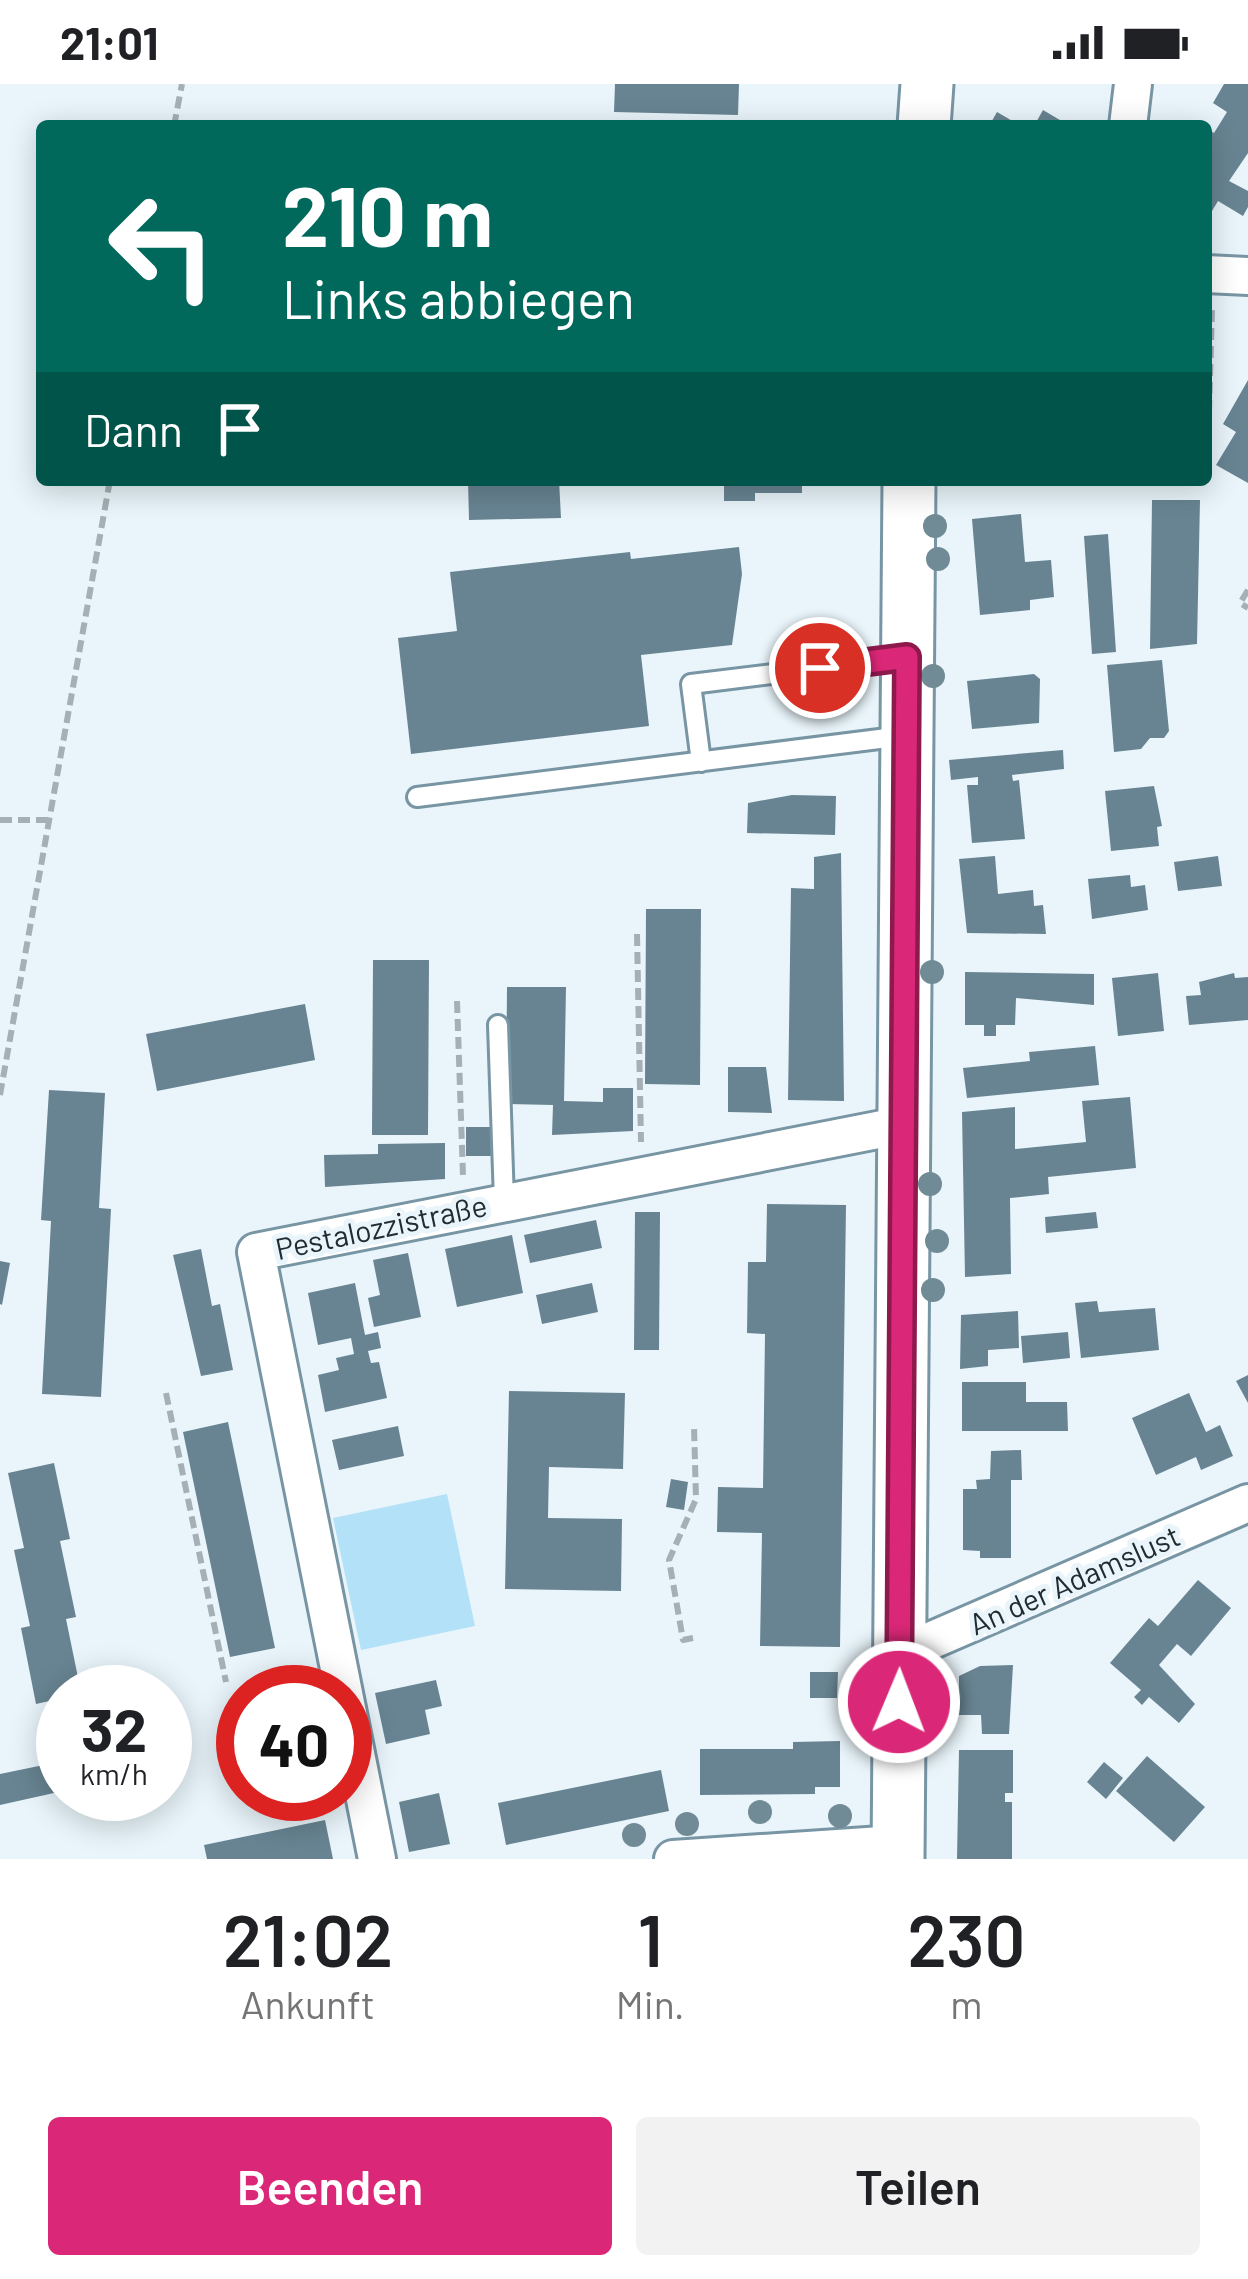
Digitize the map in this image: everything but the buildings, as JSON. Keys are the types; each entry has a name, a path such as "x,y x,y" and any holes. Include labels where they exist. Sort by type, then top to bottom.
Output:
{"street":[{"path":"924,120 927,84"},
{"path":"1129,120 1133,84"},
{"path":"673,1859 897,1852 909,486"},
{"name":"Pestalozzistraße","path":"377,1859 256,1252 903,1125"},
{"name":"An der Adamslust","path":"899,1654 1248,1503"}],"lane":[{"path":"701,762 691,683 907,657"},
{"path":"417,797 908,735"},
{"path":"498,1025 504,1202"}],"path":[{"path":"175,120 182,84"},
{"path":"1212,380 1222,275"},
{"path":"0,1095 109,486"},
{"path":"1248,590 1240,603 1248,608"},
{"path":"0,820 49,820"},
{"path":"637,934 641,1175"},
{"path":"457,1001 464,1210"},
{"path":"166,1393 222,1665"},
{"path":"693,1638 683,1640 669,1560 696,1499 694,1426"}],"shaded area":[{"path":"447,1494 475,1626 361,1650 333,1518"}],"route":[{"path":"820,668 907,657 899,1702"}]}
